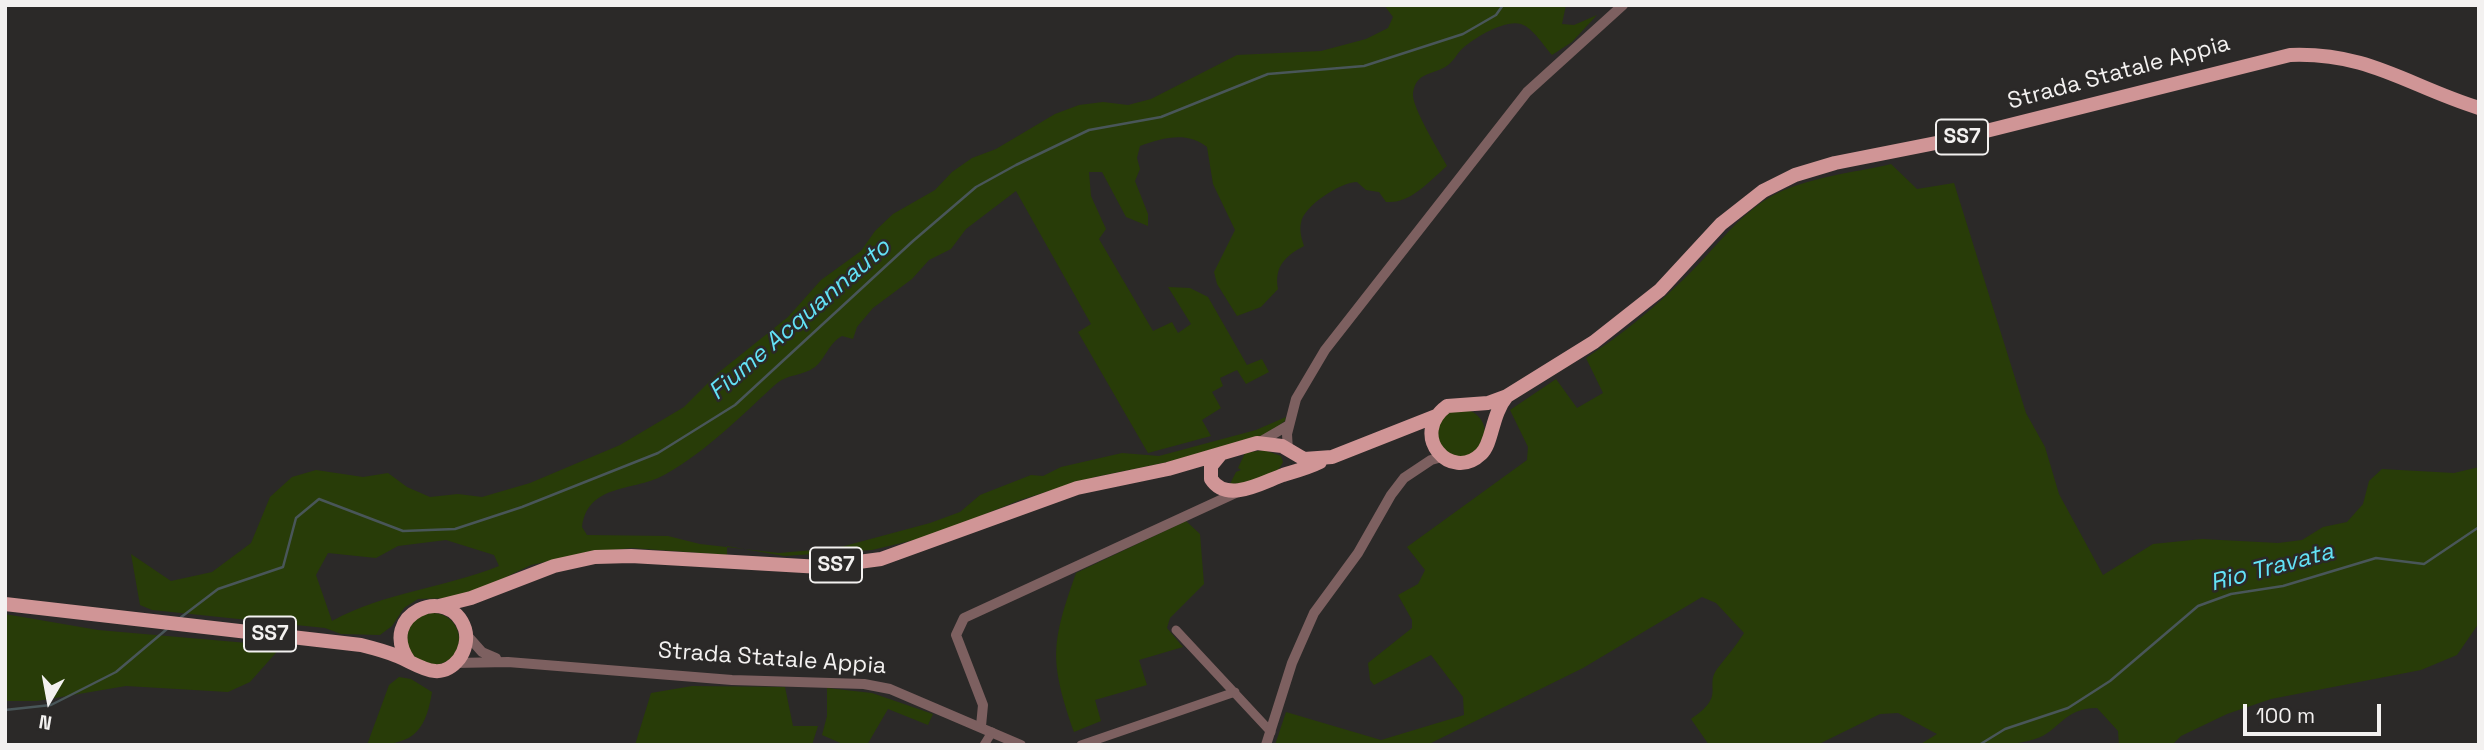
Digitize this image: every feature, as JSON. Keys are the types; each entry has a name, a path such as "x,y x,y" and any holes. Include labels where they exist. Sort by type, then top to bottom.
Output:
{"main road":[{"name":"Strada Statale Appia","path":"1436,416 1447,406 1488,403 1507,396 1594,342 1660,290 1721,223 1763,191 1795,175 1835,163 1946,141 2290,55 2323,54 2354,59 2479,108"},
{"path":"1409,428 1424,432 1442,457 1451,461 1470,461 1486,449 1497,409 1507,396"},
{"path":"1468,404 1483,413 1490,431"},
{"path":"1432,442 1430,430 1436,416"},
{"name":"SS7","path":"1168,469 1212,479 1226,489 1243,490 1436,416"},
{"name":"SS7","path":"439,606 495,590 554,566 595,557 631,556 821,567 881,559 1077,488 1168,469 1258,443 1274,444 1304,459 1332,457"},
{"path":"1280,476 1288,471 1291,463 1289,452"},
{"path":"1212,479 1220,456"},
{"name":"SS7","path":"456,663 464,650 470,609 495,590"},
{"name":"Strada Statale Appia","path":"5,604 361,645 409,661 431,672 456,663"},
{"name":"Strada Statale Appia","path":"361,645 387,640 401,631 411,614 419,608 439,606 458,617 465,630"},
{"path":"401,631 401,647 409,661"}],"street":[{"path":"1289,452 1289,425 1296,400 1325,350 1527,92 1623,5"},
{"path":"1258,443 1289,425"},
{"path":"1266,745 1292,663 1314,612 1358,554 1391,495 1416,469 1432,442"},
{"path":"1416,469 1442,457"},
{"path":"1209,505 1213,499 1212,479"},
{"path":"981,726 983,705 956,635 964,618 1243,490"},
{"name":"Strada Statale Appia","path":"465,630 482,652 508,662"},
{"path":"1176,630 1271,732"},
{"name":"Strada Statale Appia","path":"456,663 508,662 732,680 864,684 890,689 1021,745"},
{"path":"1081,745 1235,692"},
{"path":"984,745 992,732"}],"green space":[{"path":"1384,5 1566,5 1562,24 1574,25 1597,15 1572,42 1552,55 1525,26 1507,24 1474,39 1448,65 1422,77 1415,86 1414,99 1421,118 1447,166 1412,195 1395,202 1386,202 1379,192 1366,190 1357,182 1342,186 1324,196 1303,216 1300,229 1304,246 1282,263 1278,274 1278,289 1261,307 1237,316 1217,284 1214,272 1235,230 1213,184 1207,147 1183,138 1166,139 1140,146 1137,158 1140,169 1135,181 1148,214 1148,226 1126,217 1102,172 1089,172 1091,196 1106,229 1099,239 1153,331 1172,322 1178,333 1191,324 1168,287 1190,288 1208,297 1247,365 1262,359 1269,372 1246,384 1237,370 1220,378 1223,386 1212,392 1221,408 1202,420 1211,436 1148,453 1078,332 1091,324 1016,191 966,229 951,249 929,260 912,279 873,308 857,327 853,339 842,336 833,343 815,367 780,381 724,432 681,465 654,480 603,495 593,502 582,527 587,535 668,536 727,547 727,555 632,548 592,552 531,565 477,591 451,598 418,599 404,608 392,626 380,635 341,634 325,628 152,610 140,605 131,554 171,581 212,572 251,543 270,497 292,477 316,470 363,477 388,473 407,487 430,497 458,494 482,497 530,483 620,445 684,407 718,373 788,317 821,280 861,251 875,231 893,214 935,190 952,172 972,158 996,149 1055,114 1079,105 1103,102 1128,105 1151,99 1237,55 1321,51 1366,39 1388,28 1393,17","holes":["446,540 494,555 499,566 373,603 332,621 316,575 328,553 376,558 398,546"]},
{"path":"1891,164 1917,189 1954,183 2026,413 2045,447 2059,494 2103,575 2153,544 2202,539 2278,543 2302,540 2323,527 2347,522 2363,504 2369,481 2382,469 2454,473 2479,467 2479,623 2457,655 2421,670 2271,699 2227,714 2181,736 2172,745 2119,745 2118,731 2097,708 2076,712 2043,736 2007,745 1919,745 1937,734 1898,713 1880,714 1817,745 1709,745 1691,719 1702,711 1712,698 1717,669 1744,633 1716,603 1702,597 1583,668 1427,745 1275,745 1286,712 1381,740 1464,715 1463,697 1431,655 1374,685 1370,680 1368,663 1412,628 1412,620 1398,595 1418,584 1425,570 1407,547 1527,460 1528,447 1510,410 1556,379 1577,408 1603,393 1586,358 1626,330 1662,299 1737,223 1772,196 1800,184"},
{"path":"1461,409 1478,416 1485,433 1478,450 1461,457 1444,450 1437,433 1444,416"},
{"path":"1286,417 1285,421 1266,434 1221,451 1095,477 1020,500 931,536 872,550 784,556 744,549 779,553 837,548 930,523 960,512 980,495 1031,475 1043,476 1061,467 1122,453 1159,456 1256,430"},
{"path":"1264,450 1281,456 1283,462 1274,473 1261,480 1230,484 1236,472 1241,470 1238,468 1245,453"},
{"path":"1186,521 1200,534 1204,584 1170,618 1167,628 1183,647 1139,660 1147,685 1095,700 1101,721 1074,732 1060,687 1056,652 1062,618 1076,573"},
{"path":"433,613 452,620 459,639 452,658 433,665 414,658 407,639 414,620"},
{"path":"5,614 98,630 282,646 250,682 228,692 126,686 37,701 5,701"},
{"path":"399,677 411,679 432,692 425,719 420,728 405,740 367,745 389,685"},
{"path":"692,686 785,687 793,726 818,726 812,745 635,745 651,693"},
{"path":"827,688 872,693 933,714 928,725 888,709 867,745 845,745 822,735 827,716"}],"waterway":[{"name":"Fiume Acquannauto","path":"180,618 218,589 283,567 296,518 319,499 403,531 455,529 522,507 658,453 735,405 913,241 976,187 1089,130 1161,117 1268,74 1364,66 1463,34 1496,15 1503,5"},
{"name":"Rio Travata","path":"1979,745 2005,729 2068,708 2110,681 2198,606 2231,594 2283,586 2376,558 2424,564 2479,527"},
{"name":"Fiume Acquannauto","path":"5,710 51,705 116,672 167,629"}]}
